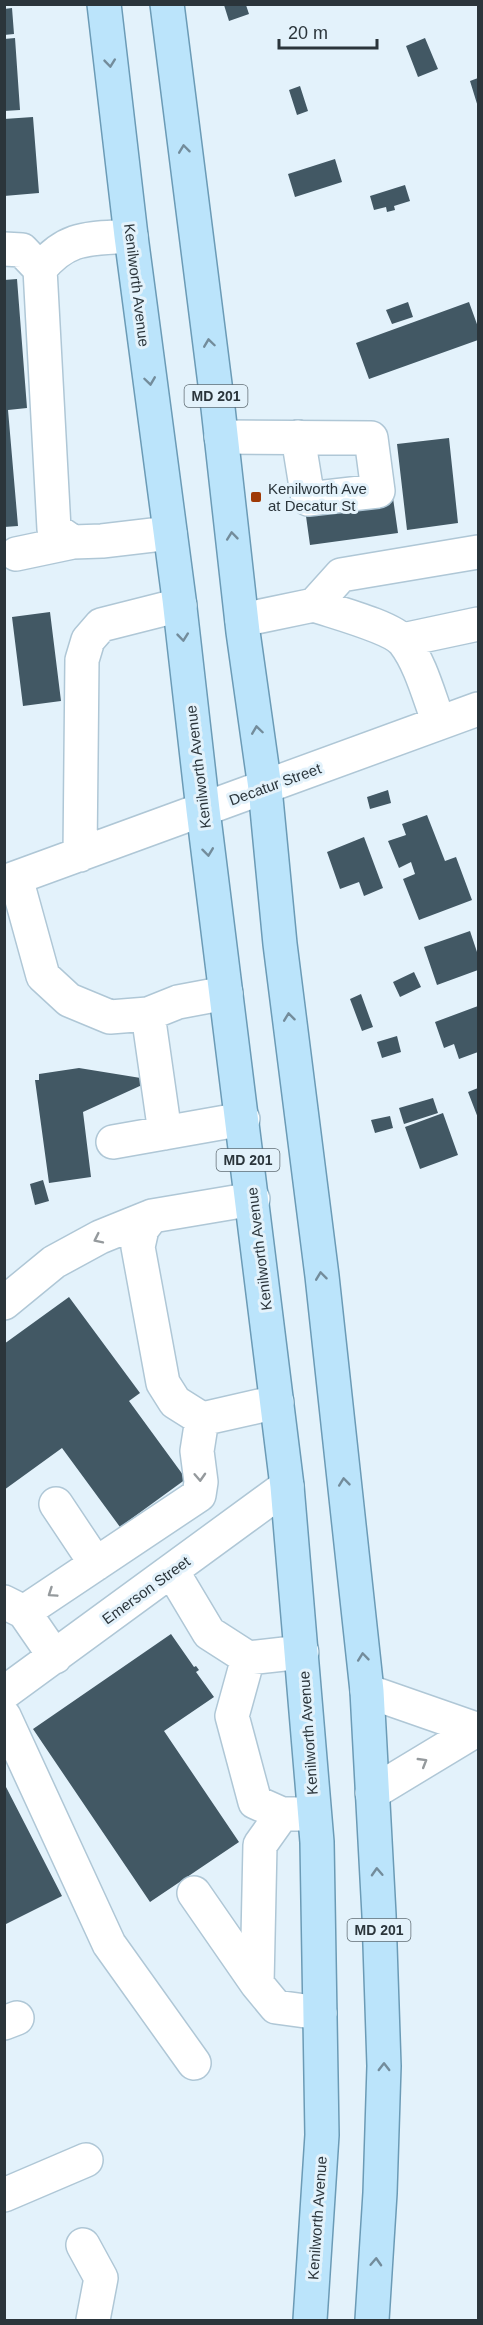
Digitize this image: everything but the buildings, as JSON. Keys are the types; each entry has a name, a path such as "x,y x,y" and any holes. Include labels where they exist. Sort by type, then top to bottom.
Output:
{"main road":[{"name":"Kenilworth Avenue","path":"104,4 131,236 180,605 203,810 253,1199 287,1486 302,1652 315,1814 322,2135 310,2320"},
{"name":"MD 201","path":"167,4 242,620 265,788 280,944 322,1276 367,1691 384,2066 380,2193 372,2320"}],"street":[{"path":"40,270 53,253 77,240 131,236"},
{"path":"4,249 22,250 40,270 54,529 73,542"},
{"path":"221,437 298,437"},
{"path":"16,554 73,542 170,533"},
{"path":"314,605 340,575 478,552"},
{"path":"80,855 82,660 88,640 101,625 180,605"},
{"path":"242,620 314,605 377,626 403,640 417,666 439,723"},
{"path":"403,640 478,624"},
{"name":"Decatur Street","path":"10,880 439,723 476,718"},
{"path":"10,880 43,975 69,1000 110,1017 148,1014 178,1002 226,993"},
{"path":"148,1014 165,1133"},
{"path":"113,1142 243,1119"},
{"path":"4,1303 54,1262 100,1237 152,1216 253,1199"},
{"path":"152,1216 142,1229 138,1247 163,1383 175,1402 202,1419 277,1402"},
{"path":"55,1657 14,1607 96,1564 199,1495 201,1482 196,1450 202,1419"},
{"name":"Emerson Street","path":"4,1693 287,1486"},
{"path":"56,1504 96,1564"},
{"path":"172,1571 209,1633 248,1658 302,1652"},
{"path":"248,1658 232,1716 255,1802 282,1814 315,1814"},
{"path":"367,1691 477,1729"},
{"path":"4,1716 109,1944 194,2063"},
{"path":"372,1792 477,1729"},
{"path":"257,1984 260,1845 282,1814"},
{"path":"194,1893 257,1984 276,2007 320,2013"},
{"path":"4,2194 86,2160"},
{"path":"82,2245 101,2278 93,2320"}],"place":[{"name":"Kenilworth Ave at Decatur St","path":"256,497"}]}
